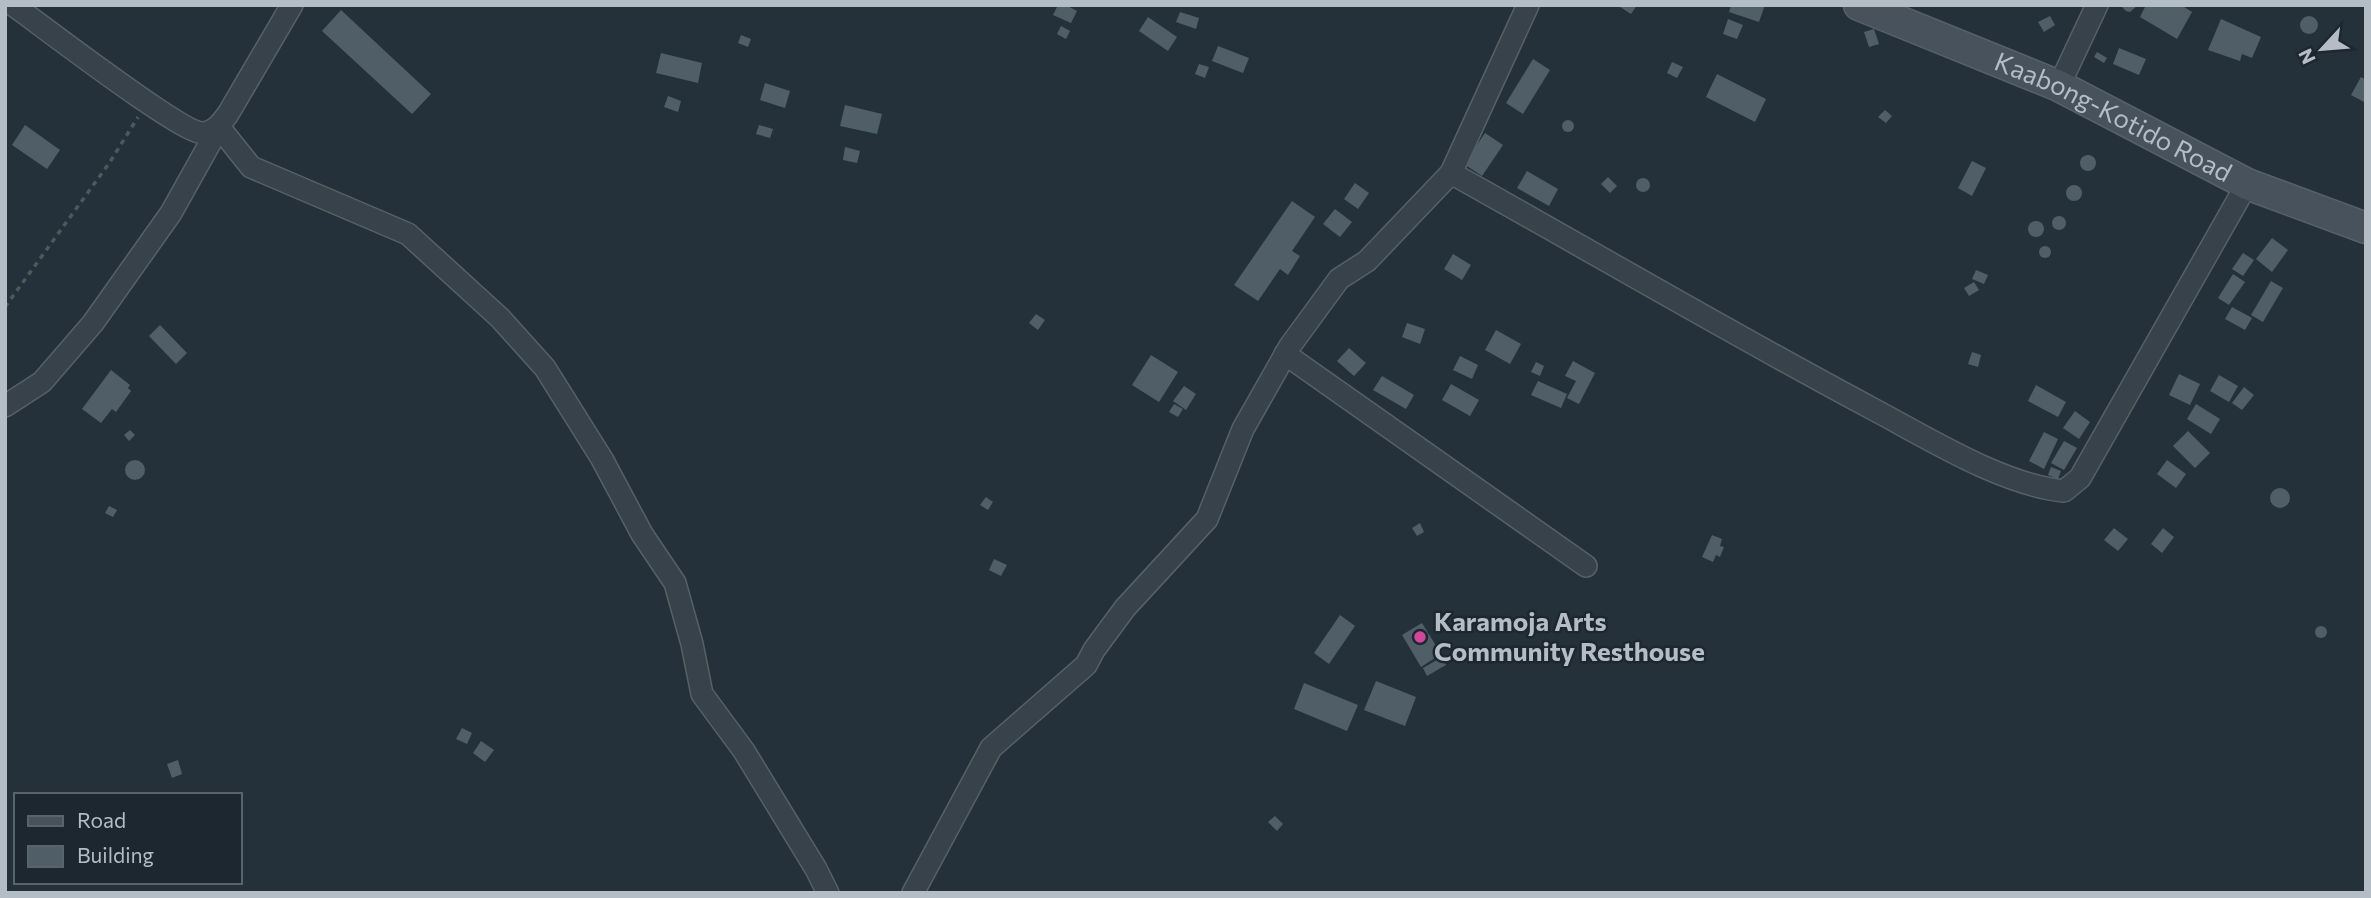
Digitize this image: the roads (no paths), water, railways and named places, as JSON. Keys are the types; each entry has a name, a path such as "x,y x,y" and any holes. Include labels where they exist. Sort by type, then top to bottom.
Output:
{"main road":[{"name":"Kaabong-Kotido Road","path":"1860,5 2059,86 2247,184 2366,228"}],"street":[{"path":"13,5 148,103 192,131 204,132 219,127"},
{"path":"5,406 42,382 93,324 171,213 292,5"},
{"path":"913,893 991,748 1086,665 1125,608 1207,519 1243,429 1285,354 1339,278 1367,261 1451,173 1528,5"},
{"path":"2059,86 2097,5"},
{"path":"219,127 251,167 408,234 500,318 545,368 602,459 642,534 675,583 692,644 702,694 744,751 828,893"},
{"path":"1451,173 1827,384 1944,446 2023,484 2064,491 2080,478 2247,184"},
{"path":"1285,354 1586,566"}],"place":[{"name":"Karamoja Arts Community Resthouse","path":"1420,637"}]}
